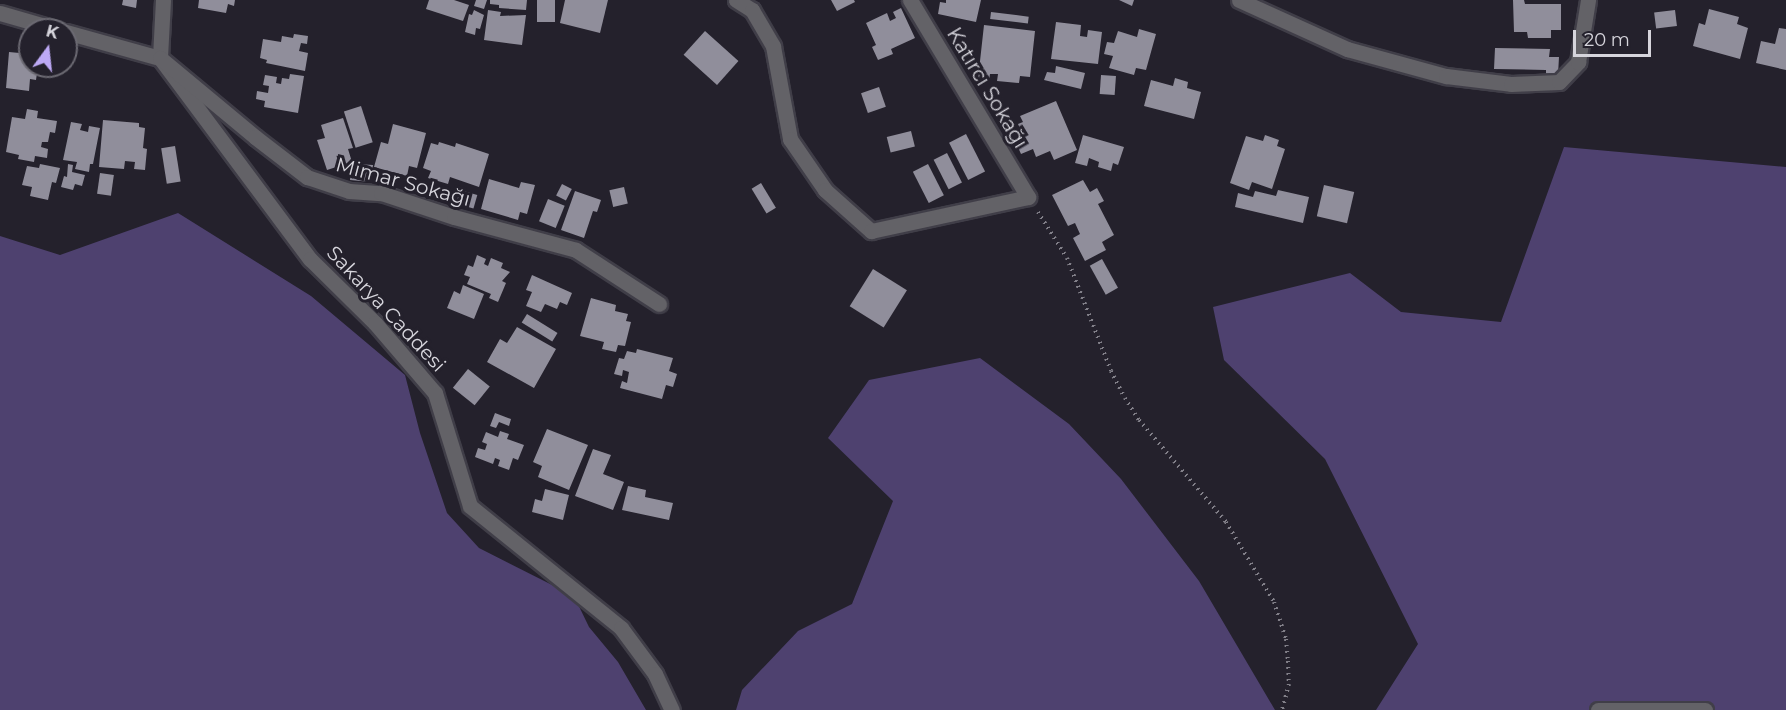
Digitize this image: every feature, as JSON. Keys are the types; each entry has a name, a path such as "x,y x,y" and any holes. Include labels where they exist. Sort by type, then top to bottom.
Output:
{"street":[{"path":"78,35 160,58 163,0"},
{"path":"736,0 752,10 773,46 790,139 825,190 871,231 961,209 1028,197"},
{"name":"Katırcı Sokağı","path":"910,0 1028,197"},
{"path":"1239,0 1347,49 1446,76 1511,84 1559,81 1578,62 1588,0"},
{"path":"0,13 18,18"},
{"name":"Mimar Sokağı","path":"160,58 307,177 349,191 381,193 576,250 659,304"},
{"name":"Sakarya Caddesi","path":"160,58 310,259 375,322 435,393 470,506 621,628 655,674 672,710"},
{"path":"1598,710 1705,710"}],"path":[{"path":"1028,197 1067,258 1085,297 1111,371 1125,398 1139,420 1226,522 1265,584 1281,620 1288,662 1289,684 1282,710"}],"shaded area":[{"path":"1564,147 1786,167 1786,710 1376,710 1418,644 1325,459 1224,360 1213,307 1350,273 1401,312 1501,322"},
{"path":"178,213 311,296 405,375 420,433 447,513 479,548 574,596 589,627 618,662 646,710 0,710 0,236 60,255"},
{"path":"980,358 1069,424 1121,479 1199,581 1275,710 736,710 742,690 798,631 852,604 893,501 828,438 869,380"}],"building":[{"path":"123,0 137,0 136,8 122,5"},
{"path":"199,0 235,0 234,6 228,4 226,13 198,8"},
{"path":"429,0 454,0 469,5 463,21 426,9"},
{"path":"476,0 487,0 484,9 474,6"},
{"path":"490,0 527,0 526,10 499,8 499,5 490,4"},
{"path":"537,0 555,0 555,22 537,22"},
{"path":"565,0 608,0 600,33 560,23"},
{"path":"831,0 854,0 855,2 837,11"},
{"path":"946,0 981,0 976,22 938,14 940,2 946,3"},
{"path":"1119,0 1134,0 1132,6"},
{"path":"1513,0 1524,0 1525,4 1561,4 1561,30 1551,30 1551,38 1528,38 1527,32 1514,32"},
{"path":"901,8 915,38 891,49 893,54 878,60 872,47 876,45 866,23 887,13 890,21 896,18 893,12"},
{"path":"1709,9 1739,17 1737,24 1748,28 1740,59 1693,46 1699,23 1705,25"},
{"path":"474,10 484,15 480,29 476,28 475,35 465,32 469,14 472,15"},
{"path":"488,10 501,12 500,16 526,15 522,45 484,40"},
{"path":"1675,10 1677,26 1656,28 1654,13"},
{"path":"991,12 1029,17 1028,24 990,19"},
{"path":"1056,22 1081,25 1080,36 1087,37 1088,30 1102,32 1098,64 1051,59"},
{"path":"984,25 1035,31 1030,77 1020,76 1019,83 997,81 998,74 990,74 989,81 978,79"},
{"path":"1779,28 1786,29 1786,70 1756,63 1761,41 1775,44"},
{"path":"1139,29 1156,34 1146,70 1136,68 1134,75 1109,68 1113,56 1104,54 1107,42 1114,43 1118,31 1137,37"},
{"path":"705,31 738,61 717,85 684,55"},
{"path":"294,34 308,36 307,44 301,43 299,51 308,53 305,71 266,63 267,60 260,58 263,39 281,42 282,36 293,38"},
{"path":"1495,48 1550,49 1549,57 1559,57 1558,75 1546,75 1546,70 1494,69"},
{"path":"9,52 18,53 18,78 36,78 36,80 30,79 29,91 6,88"},
{"path":"1056,66 1085,73 1081,89 1044,80 1047,72 1055,73"},
{"path":"290,74 304,76 298,113 264,107 265,101 256,99 257,91 268,93 269,86 263,85 265,75 277,77 276,83 281,84 282,78 289,79"},
{"path":"1101,75 1116,76 1115,95 1100,94"},
{"path":"1175,78 1188,82 1187,88 1201,92 1194,119 1144,106 1151,80 1173,86"},
{"path":"879,87 886,107 868,113 861,93"},
{"path":"1056,101 1077,150 1054,160 1050,151 1036,157 1033,149 1021,154 1017,145 1026,142 1018,124 1023,122 1020,116"},
{"path":"361,106 373,142 356,148 344,112"},
{"path":"27,109 38,111 37,118 57,121 55,133 50,132 48,142 42,142 41,147 48,149 47,158 35,156 34,162 18,159 19,155 6,152 12,117 25,119"},
{"path":"343,118 353,148 348,149 352,162 327,170 317,140 325,138 321,125"},
{"path":"103,120 139,123 139,127 145,128 143,148 147,149 145,170 134,169 135,162 125,161 124,169 99,167"},
{"path":"71,122 82,124 80,130 88,132 89,126 100,128 93,164 90,164 89,172 75,169 77,162 63,160"},
{"path":"393,124 426,133 417,168 409,166 407,176 374,167 381,142 388,144"},
{"path":"911,131 915,147 891,153 887,137"},
{"path":"966,134 985,171 968,180 949,143"},
{"path":"1083,135 1124,147 1118,165 1113,163 1111,171 1098,167 1099,162 1089,158 1087,166 1075,163"},
{"path":"1265,135 1279,140 1277,146 1285,149 1272,189 1252,182 1249,190 1230,183 1246,136 1263,141"},
{"path":"439,142 455,147 456,143 489,154 479,187 450,177 448,184 428,178 431,171 423,168 431,143 438,145"},
{"path":"175,146 181,182 167,184 161,148"},
{"path":"947,153 962,182 949,189 934,160"},
{"path":"40,164 60,168 56,183 52,182 48,200 30,196 32,187 22,185 27,166 39,168"},
{"path":"68,164 73,165 72,172 85,175 82,186 75,184 73,190 61,187 64,176 67,177"},
{"path":"356,164 373,165 371,182 350,180 351,172 355,172"},
{"path":"928,164 944,195 929,203 913,172"},
{"path":"100,173 114,175 111,196 97,194"},
{"path":"489,179 519,188 521,182 535,185 527,214 520,212 518,220 481,209"},
{"path":"1083,180 1090,192 1097,188 1104,201 1098,204 1114,235 1102,242 1106,250 1085,261 1073,238 1080,234 1075,223 1068,226 1052,195"},
{"path":"761,183 776,208 767,214 752,189"},
{"path":"562,184 572,189 566,201 556,196"},
{"path":"1324,185 1354,192 1347,223 1317,216"},
{"path":"624,187 628,204 613,207 609,190"},
{"path":"460,190 477,195 473,208 456,203"},
{"path":"1278,190 1309,197 1303,223 1235,207 1238,193 1253,197 1255,191 1276,196"},
{"path":"575,191 601,200 597,212 593,211 584,238 561,230"},
{"path":"548,199 565,206 556,228 539,221"},
{"path":"477,255 486,259 484,264 488,266 491,258 503,263 501,268 510,272 502,281 506,283 498,302 489,298 491,294 467,284 470,277 464,275 468,265 473,267"},
{"path":"1102,259 1118,288 1106,295 1090,266"},
{"path":"873,269 907,290 884,328 850,306"},
{"path":"532,275 572,293 567,305 560,302 557,309 545,304 541,312 526,306 532,292 526,290"},
{"path":"463,285 484,294 474,319 447,308 454,291 460,294"},
{"path":"591,298 616,305 615,311 628,314 626,321 631,322 625,346 618,345 616,352 602,349 604,342 580,336"},
{"path":"527,314 558,333 552,342 522,322"},
{"path":"517,327 556,349 534,388 487,362 500,339 507,343"},
{"path":"637,349 673,358 669,371 677,374 673,387 666,385 662,399 620,388 622,381 627,383 629,372 623,370 622,376 614,374 619,358 624,359 627,351 636,353"},
{"path":"468,369 490,387 475,405 453,388"},
{"path":"495,413 511,419 509,426 499,422 496,428 490,426"},
{"path":"547,429 588,445 569,490 538,477 542,466 533,462"},
{"path":"500,431 509,434 507,439 524,445 518,460 513,458 509,470 498,466 500,460 495,458 493,464 475,457 478,448 485,450 487,444 482,442 486,432 498,437"},
{"path":"593,449 611,455 603,474 624,482 613,510 575,496"},
{"path":"628,486 646,490 645,497 673,503 669,520 622,510"},
{"path":"545,489 569,495 563,520 532,512 535,499 542,501"}]}
